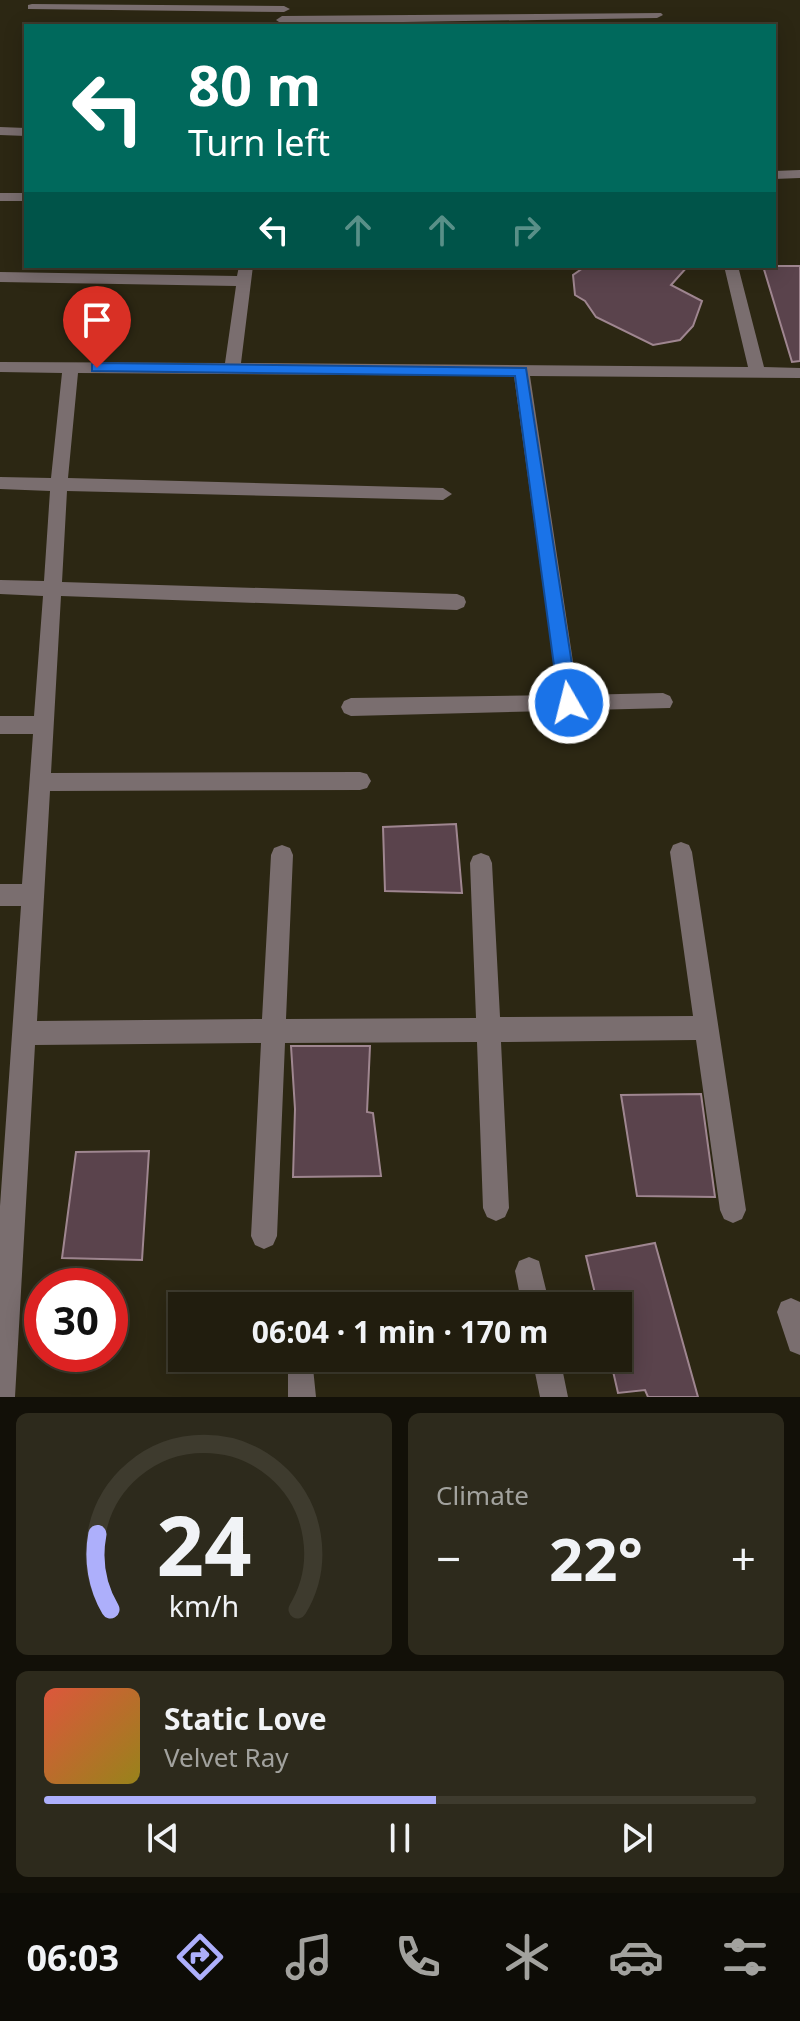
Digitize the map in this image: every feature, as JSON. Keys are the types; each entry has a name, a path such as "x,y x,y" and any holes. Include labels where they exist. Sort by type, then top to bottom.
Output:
{"street":[{"path":"32,7 659,21 651,0"},
{"path":"0,131 24,132"},
{"path":"776,175 800,174"},
{"path":"0,197 24,197"},
{"path":"731,268 757,373"},
{"path":"0,277 245,274 232,369"},
{"path":"0,367 800,373"},
{"path":"1,1397 9,1113 23,1033 59,484 70,368"},
{"path":"521,371 569,703"},
{"path":"0,483 443,494"},
{"path":"0,587 457,602"},
{"path":"351,707 663,702"},
{"path":"0,725 43,725"},
{"path":"40,782 360,781"},
{"path":"681,852 733,1210"},
{"path":"264,1236 282,855"},
{"path":"481,863 496,1208"},
{"path":"0,895 32,895"},
{"path":"23,1033 706,1028"},
{"path":"529,1271 533,1292"},
{"path":"791,1312 800,1341"},
{"path":"301,1372 302,1397"},
{"path":"549,1372 554,1397"}],"building":[{"path":"800,266 800,361 792,362 764,268"},
{"path":"583,268 686,268 671,285 702,301 693,326 680,340 653,345 596,317 585,301 575,295 573,275"},
{"path":"456,824 462,893 385,891 383,827"},
{"path":"291,1046 370,1046 367,1112 373,1113 381,1176 293,1177 295,1109"},
{"path":"701,1094 715,1197 637,1196 621,1095"},
{"path":"149,1151 142,1260 62,1258 76,1152"},
{"path":"655,1243 698,1397 648,1397 645,1390 618,1393 613,1372 632,1372 632,1292 595,1292 586,1256"}],"route":[{"path":"97,368 521,371 569,703"}]}
